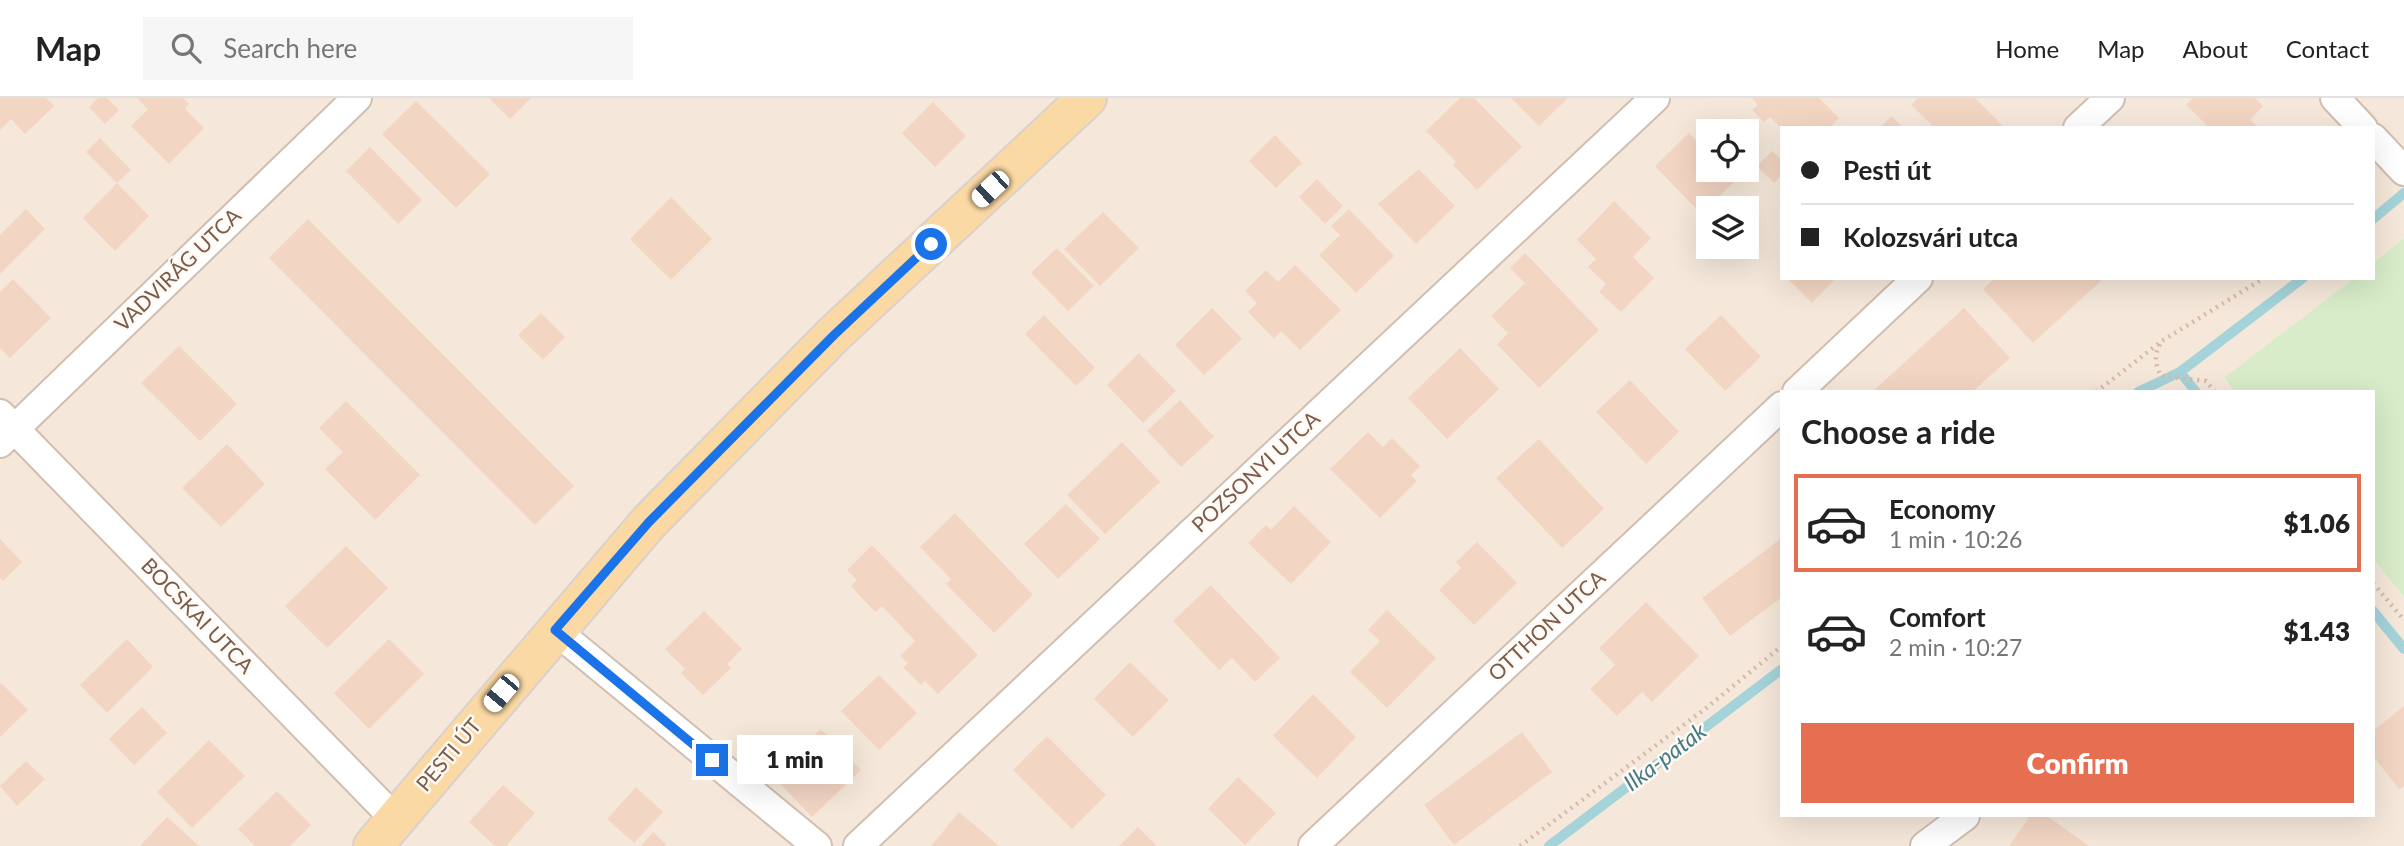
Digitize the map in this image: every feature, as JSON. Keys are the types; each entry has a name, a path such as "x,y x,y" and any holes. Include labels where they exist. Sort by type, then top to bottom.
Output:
{"main road":[{"name":"PESTI ÚT","path":"384,832 649,522 834,335 1087,98"}],"street":[{"name":"VADVIRÁG UTCA","path":"5,429 357,98"},
{"name":"POZSONYI UTCA","path":"858,846 1655,98"},
{"path":"2080,126 2110,98"},
{"path":"2335,98 2361,126"},
{"path":"2375,140 2404,171"},
{"path":"1799,390 1916,280"},
{"name":"OTTHON UTCA","path":"1313,846 1780,408"},
{"name":"BOCSKAI UTCA","path":"5,429 384,832"},
{"path":"555,630 817,846"},
{"path":"1925,846 1964,817"}],"path":[{"path":"2099,390 2162,341 2261,280"},
{"path":"2162,341 2156,352 2156,366 2161,376 2206,381 2213,390"},
{"path":"2375,585 2404,620"},
{"path":"1520,846 1704,709 1780,648"}],"shaded area":[{"path":"0,98 2404,98 2404,238 2375,261 2375,126 1780,126 1780,280 2351,280 2224,379 2233,390 1780,390 1780,817 2375,817 2375,561 2404,597 2404,846 0,846"}],"green space":[{"path":"2404,238 2404,597 2375,561 2375,390 2233,390 2224,378 2351,280 2375,280 2375,261"}],"building":[{"path":"0,98 46,98 54,106 25,134 11,119 0,130"},
{"path":"98,98 107,98 119,110 105,124 89,107"},
{"path":"137,98 183,98 189,104 185,109 204,128 169,164 131,126 148,109"},
{"path":"489,98 531,98 510,119"},
{"path":"1460,98 1474,98 1522,147 1477,190 1453,165 1456,162 1426,131"},
{"path":"1511,98 1568,98 1539,126"},
{"path":"1752,98 1819,98 1839,118 1831,126 1780,127 1770,117 1764,122 1752,110 1758,105"},
{"path":"1918,98 1975,98 2003,126 1933,126 1911,105"},
{"path":"2193,98 2255,98 2263,106 2250,120 2257,126 2206,126 2186,105"},
{"path":"416,101 490,174 456,208 382,134"},
{"path":"933,102 966,136 935,167 902,133"},
{"path":"1891,116 1902,126 1882,126"},
{"path":"1689,133 1696,140 1696,182 1734,182 1720,196 1696,196 1696,209 1655,166"},
{"path":"1275,135 1302,163 1276,188 1249,161"},
{"path":"100,138 131,170 117,183 86,152"},
{"path":"370,147 422,200 398,224 346,171"},
{"path":"1772,151 1780,158 1780,177 1774,183 1759,168 1759,164"},
{"path":"1419,169 1455,206 1416,244 1378,204"},
{"path":"1317,179 1343,206 1325,224 1299,197"},
{"path":"117,183 149,216 115,251 83,218"},
{"path":"671,197 712,239 671,280 630,239"},
{"path":"1614,201 1651,238 1633,257 1654,278 1621,312 1599,292 1606,284 1588,267 1596,259 1577,240"},
{"path":"26,209 45,229 0,274 0,235"},
{"path":"1349,209 1394,256 1356,293 1319,255 1340,235 1331,226"},
{"path":"1103,212 1139,248 1100,286 1064,249"},
{"path":"308,219 574,486 535,525 269,258"},
{"path":"1057,248 1094,286 1068,311 1031,273"},
{"path":"1525,253 1599,330 1539,388 1497,344 1508,333 1491,316 1525,283 1510,268"},
{"path":"1295,265 1341,310 1300,350 1281,331 1274,339 1248,312 1257,303 1245,291 1266,270 1278,282"},
{"path":"13,279 51,318 10,358 0,348 0,292"},
{"path":"1789,280 1834,280 1812,303"},
{"path":"1993,280 2102,280 2033,343 1983,289"},
{"path":"1212,308 1242,339 1204,375 1175,345"},
{"path":"1964,308 2010,358 1974,390 1874,390"},
{"path":"541,313 565,337 543,360 518,335"},
{"path":"1044,315 1095,368 1076,386 1025,334"},
{"path":"1721,315 1761,357 1725,391 1685,349"},
{"path":"179,346 237,404 200,441 141,383"},
{"path":"1460,348 1499,389 1447,439 1408,398"},
{"path":"1139,353 1176,391 1143,423 1107,385"},
{"path":"1630,380 1679,432 1646,464 1596,412"},
{"path":"1180,400 1214,437 1181,467 1147,431"},
{"path":"346,401 420,475 375,520 325,469 343,452 319,428"},
{"path":"1368,432 1383,447 1392,438 1420,466 1411,475 1417,481 1380,518 1330,469"},
{"path":"1539,439 1604,509 1562,548 1496,478"},
{"path":"1122,442 1160,482 1105,534 1067,495"},
{"path":"227,444 265,484 221,527 182,488"},
{"path":"1066,504 1100,539 1058,579 1024,544"},
{"path":"1294,506 1331,542 1291,584 1248,543 1266,525 1271,530"},
{"path":"955,513 1033,595 994,633 946,584 951,579 920,547"},
{"path":"0,539 22,562 3,581 0,578"},
{"path":"1780,540 1780,598 1730,636 1702,598"},
{"path":"1477,542 1517,583 1474,625 1439,590 1461,568 1456,562"},
{"path":"872,545 978,655 938,694 925,681 921,685 903,667 908,663 900,656 915,641 882,606 875,612 851,586 857,580 847,570"},
{"path":"346,546 388,588 327,648 285,606"},
{"path":"1211,585 1280,658 1255,682 1232,658 1219,670 1173,621"},
{"path":"1646,602 1699,656 1652,702 1642,692 1617,716 1590,689 1615,665 1599,648"},
{"path":"1387,610 1436,658 1387,708 1350,672 1380,641 1368,630"},
{"path":"704,611 742,649 727,664 731,668 703,695 681,673 685,669 665,649"},
{"path":"127,639 153,667 107,713 80,685"},
{"path":"389,639 424,674 369,729 334,693"},
{"path":"1130,662 1169,700 1133,737 1094,699"},
{"path":"879,675 917,713 879,750 841,711"},
{"path":"1,683 28,710 0,737 0,685"},
{"path":"1313,694 1356,737 1317,778 1273,736"},
{"path":"2404,706 2404,786 2399,789 2375,759 2375,729"},
{"path":"142,707 167,733 134,765 109,739"},
{"path":"821,729 861,770 812,817 772,775"},
{"path":"1522,732 1552,772 1454,845 1424,805"},
{"path":"1047,736 1106,795 1072,829 1013,770"},
{"path":"209,740 245,776 192,828 157,792"},
{"path":"26,761 45,779 17,806 0,786"},
{"path":"1238,777 1276,813 1245,845 1208,809"},
{"path":"503,785 535,813 506,846 495,846 469,822"},
{"path":"636,787 663,812 634,843 607,819"},
{"path":"277,791 311,825 290,846 255,846 238,829"},
{"path":"959,812 999,846 931,846"},
{"path":"167,817 199,846 140,846"},
{"path":"2029,817 2048,817 2089,846 2009,846"},
{"path":"1138,827 1157,846 1119,846"},
{"path":"653,832 666,844 641,846"}],"waterway":[{"name":"Ilka-patak","path":"2375,217 2404,193"},
{"name":"Ilka-patak","path":"2142,390 2180,372 2300,280"},
{"name":"Ilka-patak","path":"2180,372 2194,390"},
{"name":"Ilka-patak","path":"2375,613 2404,649"},
{"name":"Ilka-patak","path":"1549,846 1780,671"}],"route":[{"path":"712,760 555,630 649,522 834,335 931,244"}]}
